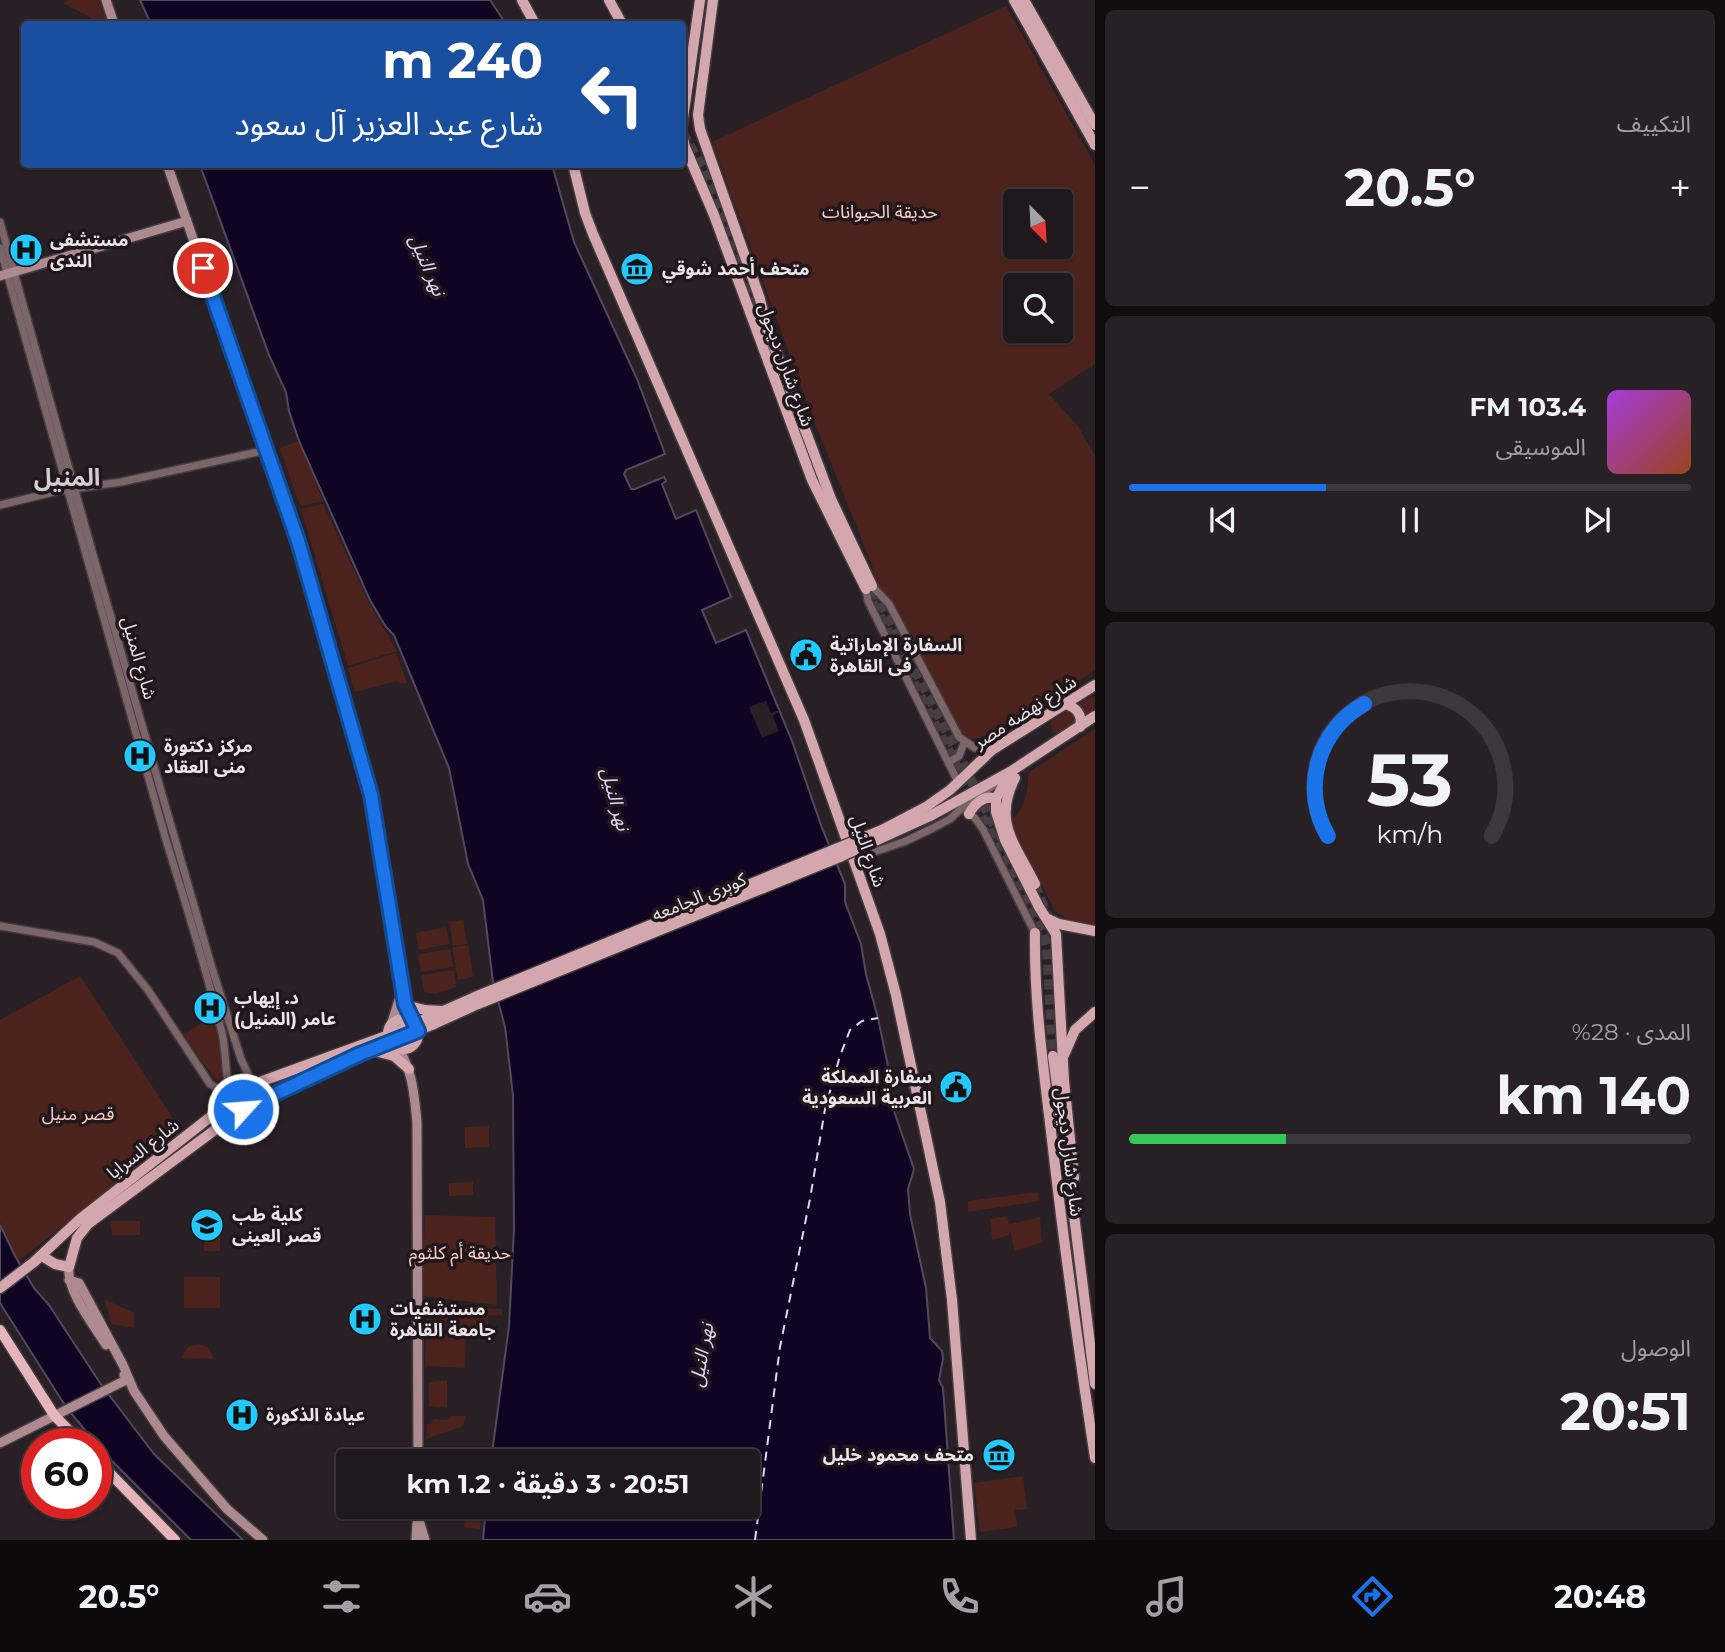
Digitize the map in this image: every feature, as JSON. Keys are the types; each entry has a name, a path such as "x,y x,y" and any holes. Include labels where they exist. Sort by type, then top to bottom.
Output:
{"highway":[{"path":"0,1331 54,1413 68,1428"},
{"path":"112,1475 175,1540"}],"main road":[{"path":"106,0 113,21"},
{"path":"522,0 533,21"},
{"path":"609,0 620,21"},
{"path":"686,93 700,0"},
{"name":"شارع شارل ديجول","path":"713,0 698,115 703,139 760,299 766,325 831,499 869,588"},
{"path":"1014,0 1095,145"},
{"path":"1024,0 1095,125"},
{"path":"686,114 698,115"},
{"name":"شارع شارل ديجول","path":"686,149 724,240 812,480 869,588"},
{"path":"694,165 701,160 709,160"},
{"path":"168,168 304,560 373,805 402,990 415,1026 417,1040 404,1049 392,1038"},
{"name":"شارع النيل","path":"574,168 585,213 804,720 880,934 896,995 940,1202 952,1300 971,1540"},
{"path":"7,274 187,221"},
{"name":"شارع نهضه مصر","path":"928,812 992,750 1095,685"},
{"path":"1065,704 1078,711 1080,727"},
{"path":"928,812 1010,772 1095,716"},
{"path":"1022,765 1009,789 1004,820 1035,884"},
{"path":"965,811 984,799 996,799 1010,772"},
{"name":"شارع شارل ديجول","path":"996,799 1000,830 1056,934 1058,1057 1070,1187 1095,1384"},
{"name":"كوبرى الجامعه","path":"477,1000 928,812"},
{"path":"1046,918 1059,924 1095,931"},
{"name":"شارع شارل ديجول","path":"1035,933 1040,1051 1095,1458"},
{"path":"402,990 392,1038 409,1069 417,1141 418,1449"},
{"name":"شارع السرايا","path":"263,1540 227,1509 203,1483 164,1436 128,1379 79,1283 69,1280 69,1267 77,1238 88,1224 238,1112 446,1010 477,1000"},
{"name":"شارع السرايا","path":"415,1026 477,1000"},
{"path":"405,1004 425,1010 446,1010"},
{"path":"1058,1057 1075,1030 1095,1012"},
{"name":"شارع السرايا","path":"0,1287 38,1259 68,1228 209,1118 229,1096 253,1083 392,1038"},
{"path":"367,1051 389,1054 402,1061 409,1069"},
{"path":"38,1259 69,1267"},
{"path":"0,1443 54,1413 128,1379"},
{"path":"419,1519 421,1538"}],"street":[{"name":"شارع المنيل","path":"0,222 7,274"},
{"name":"شارع المنيل","path":"0,248 63,460 166,840 190,915 221,1032 227,1062 229,1096 238,1112"},
{"path":"0,505 267,450"},
{"name":"شارع المنيل","path":"71,489 210,961 241,1059 260,1100"},
{"path":"869,588 889,604 964,743 975,748 992,750"},
{"path":"869,588 870,605 958,782"},
{"path":"949,762 959,756 964,743"},
{"path":"854,859 920,835 965,811 1010,772"},
{"path":"965,811 983,829 1035,933"},
{"path":"0,926 94,942 118,953 148,990 210,1084 229,1096"},
{"path":"227,1062 241,1059"}],"green space":[{"path":"70,0 98,0 108,21 94,21 63,3"},
{"name":"حديقة الحيوانات","path":"1006,6 1095,165 1095,364 1049,394 1078,426 1095,456 1095,670 995,737 970,739 959,731 905,624 876,583 872,565 811,413 712,142"},
{"path":"299,441 323,501 300,506 280,448"},
{"path":"323,504 370,605 397,651 348,666 301,509"},
{"path":"396,653 407,683 401,684 398,681 355,692 348,668"},
{"path":"1095,696 1095,709 1059,733 1054,732 1050,725 1052,721 1089,697"},
{"path":"1095,729 1095,925 1068,919 1055,911 1010,823 1025,800 1028,773"},
{"path":"463,920 467,944 453,946 449,922"},
{"path":"446,927 449,944 419,950 416,933"},
{"path":"468,945 473,977 458,980 452,947"},
{"path":"450,949 453,967 421,972 418,954"},
{"path":"454,970 456,987 435,994 424,992 421,975"},
{"name":"قصر منيل","path":"80,976 182,1132 18,1261 0,1222 0,1020"},
{"path":"211,1016 223,1059 219,1084 183,1035"},
{"path":"489,1126 489,1147 465,1148 465,1127"},
{"path":"473,1182 473,1195 449,1196 449,1183"},
{"path":"1038,1192 1039,1201 968,1212 968,1201"},
{"name":"حديقة أم كلثوم","path":"425,1215 495,1217 497,1305 422,1296"},
{"path":"1007,1216 1009,1224 1040,1217 1042,1242 1015,1251 1010,1230 1009,1235 992,1240 990,1219"},
{"path":"204,1218 217,1219 220,1224 220,1251 204,1251"},
{"path":"110,1221 140,1221 140,1235 112,1235"},
{"path":"184,1277 220,1277 220,1308 184,1308"},
{"path":"104,1299 134,1313 134,1328 111,1324"},
{"path":"443,1307 502,1309 502,1315 488,1315 487,1327 466,1327 465,1368 425,1366 427,1314 442,1315"},
{"path":"198,1344 208,1347 214,1359 181,1358 188,1347"},
{"path":"447,1380 447,1408 429,1406 429,1382"},
{"path":"452,1416 466,1416 463,1426 426,1439 427,1424 431,1424 433,1419 447,1420"},
{"path":"1023,1476 1027,1509 1015,1510 1017,1527 980,1532 974,1483"},
{"path":"465,1519 481,1519 480,1529 464,1527"}],"water":[{"path":"140,0 490,0 504,21 150,21"},
{"name":"نهر النيل","path":"201,168 553,168 574,242 637,379 665,454 626,470 624,474 631,489 664,477 666,481 662,484 676,519 696,510 731,597 702,610 716,643 746,630 792,741 822,828 845,884 845,902 861,944 878,1018 894,1111 914,1169 908,1189 910,1214 926,1288 930,1338 942,1351 939,1380 943,1388 954,1540 483,1540 485,1519 760,1519 760,1449 493,1449 509,1326 514,1229 513,1096 505,1027 493,982 483,900 468,864 449,768 394,635 370,600 299,441 286,392 269,355"},
{"path":"0,1225 34,1288 49,1305 100,1383 154,1454 243,1540 191,1540 112,1461 112,1428 83,1428 66,1407 0,1303"}],"pier":[{"path":"766,701 771,713 779,710 773,716 779,731 762,738 749,707"}],"ferry route":[{"path":"755,1540 780,1347 825,1109 850,1030 862,1021 878,1018"}],"tunnel":[{"path":"686,139 705,172 763,318"},
{"path":"866,589 1018,887"},
{"path":"874,589 1002,841"},
{"path":"1020,880 1040,922 1047,947 1053,1056"},
{"path":"1035,884 1048,919"}],"place":[{"name":"مستشفى الندى","path":"26,250"},
{"name":"متحف أحمد شوقي","path":"637,269"},
{"name":"السفارة الإماراتية فى القاهرة","path":"806,655"},
{"name":"مركز دكتورة منى العقاد","path":"140,756"},
{"name":"د. إيهاب عامر (المنيل)","path":"210,1008"},
{"name":"سفارة المملكة العربية السعودية","path":"956,1087"},
{"name":"كلية طب قصر العينى","path":"207,1225"},
{"name":"مستشفيات جامعة القاهرة","path":"365,1319"},
{"name":"عيادة الذكورة","path":"242,1415"},
{"name":"متحف محمود خليل","path":"999,1455"}],"district":[{"name":"المنيل","path":"67,478"}],"route":[{"path":"203,268 304,560 352,727 373,805 405,1004 418,1031 360,1054 243,1109"}]}
